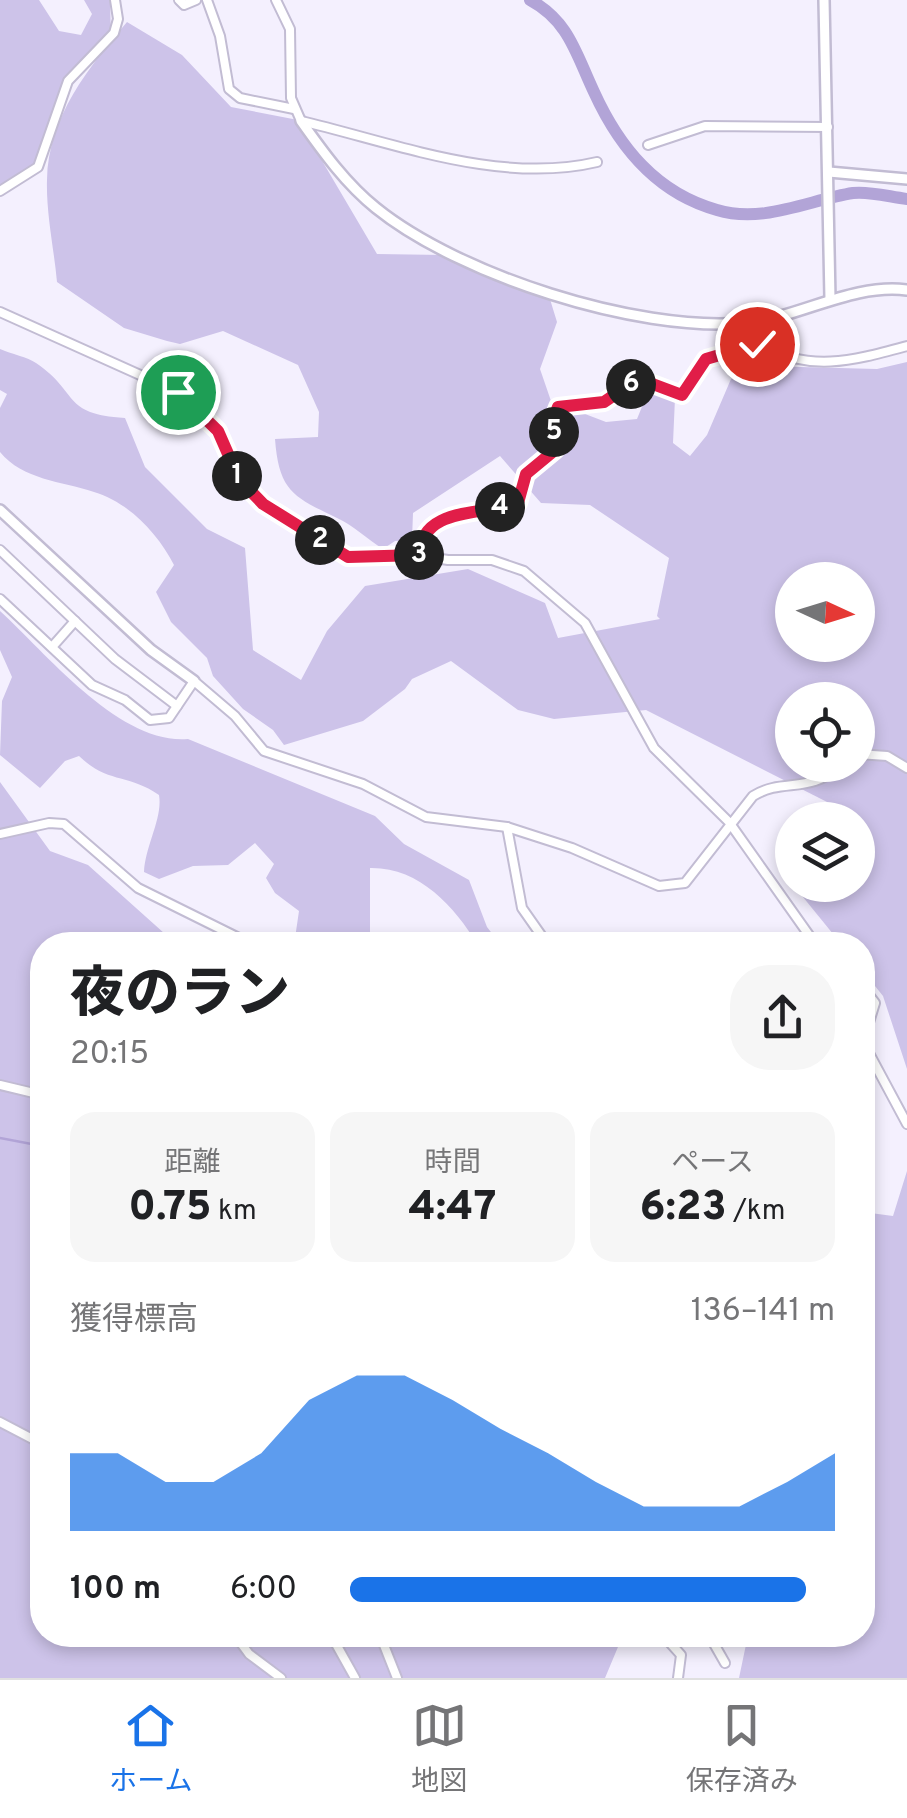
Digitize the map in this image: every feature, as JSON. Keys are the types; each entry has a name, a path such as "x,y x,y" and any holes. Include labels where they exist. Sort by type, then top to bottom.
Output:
{"street":[{"path":"0,191 38,167 68,81 114,33 118,18 115,0"},
{"path":"179,0 184,5 196,0"},
{"path":"207,0 220,36 229,90 240,98 294,109"},
{"path":"276,0 290,29 294,109 301,121 348,182 376,209 473,264 622,314 723,324 774,318 830,299 907,290"},
{"path":"824,0 830,299"},
{"path":"301,121 496,166 548,170 597,162"},
{"path":"648,146 705,126 828,127"},
{"path":"829,176 907,180"},
{"path":"0,312 178,392 218,431 246,488 263,504 339,553 359,558 420,555 510,564 578,616 654,748 729,822 807,932"},
{"path":"420,555 421,540 436,524 518,503 526,474 555,450 553,420 558,407 604,402 632,383 650,383 682,395 706,359 757,344 774,318"},
{"path":"757,344 773,352 830,365 907,346"},
{"path":"0,510 151,650 235,716 264,752 363,784 426,817 507,827 572,848 658,886 673,887 686,883 729,822 764,789 818,782"},
{"path":"0,550 115,659 177,706"},
{"path":"0,599 92,684 126,700 150,720 165,720 194,681"},
{"path":"52,648 75,620"},
{"path":"875,755 888,756 907,768"},
{"path":"0,834 50,823 64,824 138,888 228,932"},
{"path":"507,827 522,908 539,932"},
{"path":"875,1063 907,1124"},
{"path":"0,1085 30,1092"},
{"path":"0,1422 30,1438"},
{"path":"244,1647 281,1678"},
{"path":"337,1647 354,1678"},
{"path":"385,1647 397,1678"},
{"path":"675,1647 682,1655 678,1678"},
{"path":"716,1647 725,1664"}],"shaded area":[{"path":"0,0 39,0 59,31 81,35 92,14 84,0 110,0 111,38 65,88 38,167 0,187"},
{"path":"127,22 182,55 231,107 298,120 377,254 443,255 549,296 557,322 540,369 551,401 606,422 637,419 650,387 675,398 673,443 690,456 707,435 731,379 759,366 877,369 907,362 907,1069 883,996 875,986 875,932 831,932 807,902 875,902 875,802 827,802 788,782 875,782 875,682 775,682 775,776 646,710 554,719 518,710 451,661 412,679 405,689 363,721 284,745 273,730 243,709 213,676 207,658 171,622 156,592 174,565 142,521 107,497 20,469 0,452 0,408 7,394 0,390 0,349 36,363 80,407 125,418 145,467 207,529 245,548 253,650 301,680 327,631 365,586 468,569 545,603 558,638 660,619 657,616 669,558 590,505 541,503 500,456 413,513 412,540 395,541 383,549 300,498 285,482 275,439 318,437 319,412 298,365 223,331 180,344 124,328 57,282 47,180 55,135 73,94"},
{"path":"0,611 86,693 137,728 162,737 188,739 375,816 404,844 469,880 491,932 469,932 433,891 404,874 370,868 370,932 296,932 299,911 275,893 266,878 274,864 255,843 228,865 193,866 159,879 144,872 159,795 99,771 79,756 65,761 40,788 0,755 2,701 12,677 0,650"},
{"path":"0,782 50,851 88,865 163,932 30,932 30,1647 618,1647 605,1678 0,1678"},
{"path":"907,1171 907,1678 739,1678 745,1647 875,1647 875,1214 893,1216"}],"waterway":[{"path":"530,0 563,28 604,112 628,149 658,180 676,192 734,214 769,213 853,193 907,199"},
{"path":"0,1138 30,1144"}],"route":[{"path":"178,392 218,431 239,479 263,504 348,557 420,555 421,540 436,524 459,515 518,503 526,474 556,448 553,420 558,407 604,402 632,383 650,383 682,395 706,359 757,344"}]}
